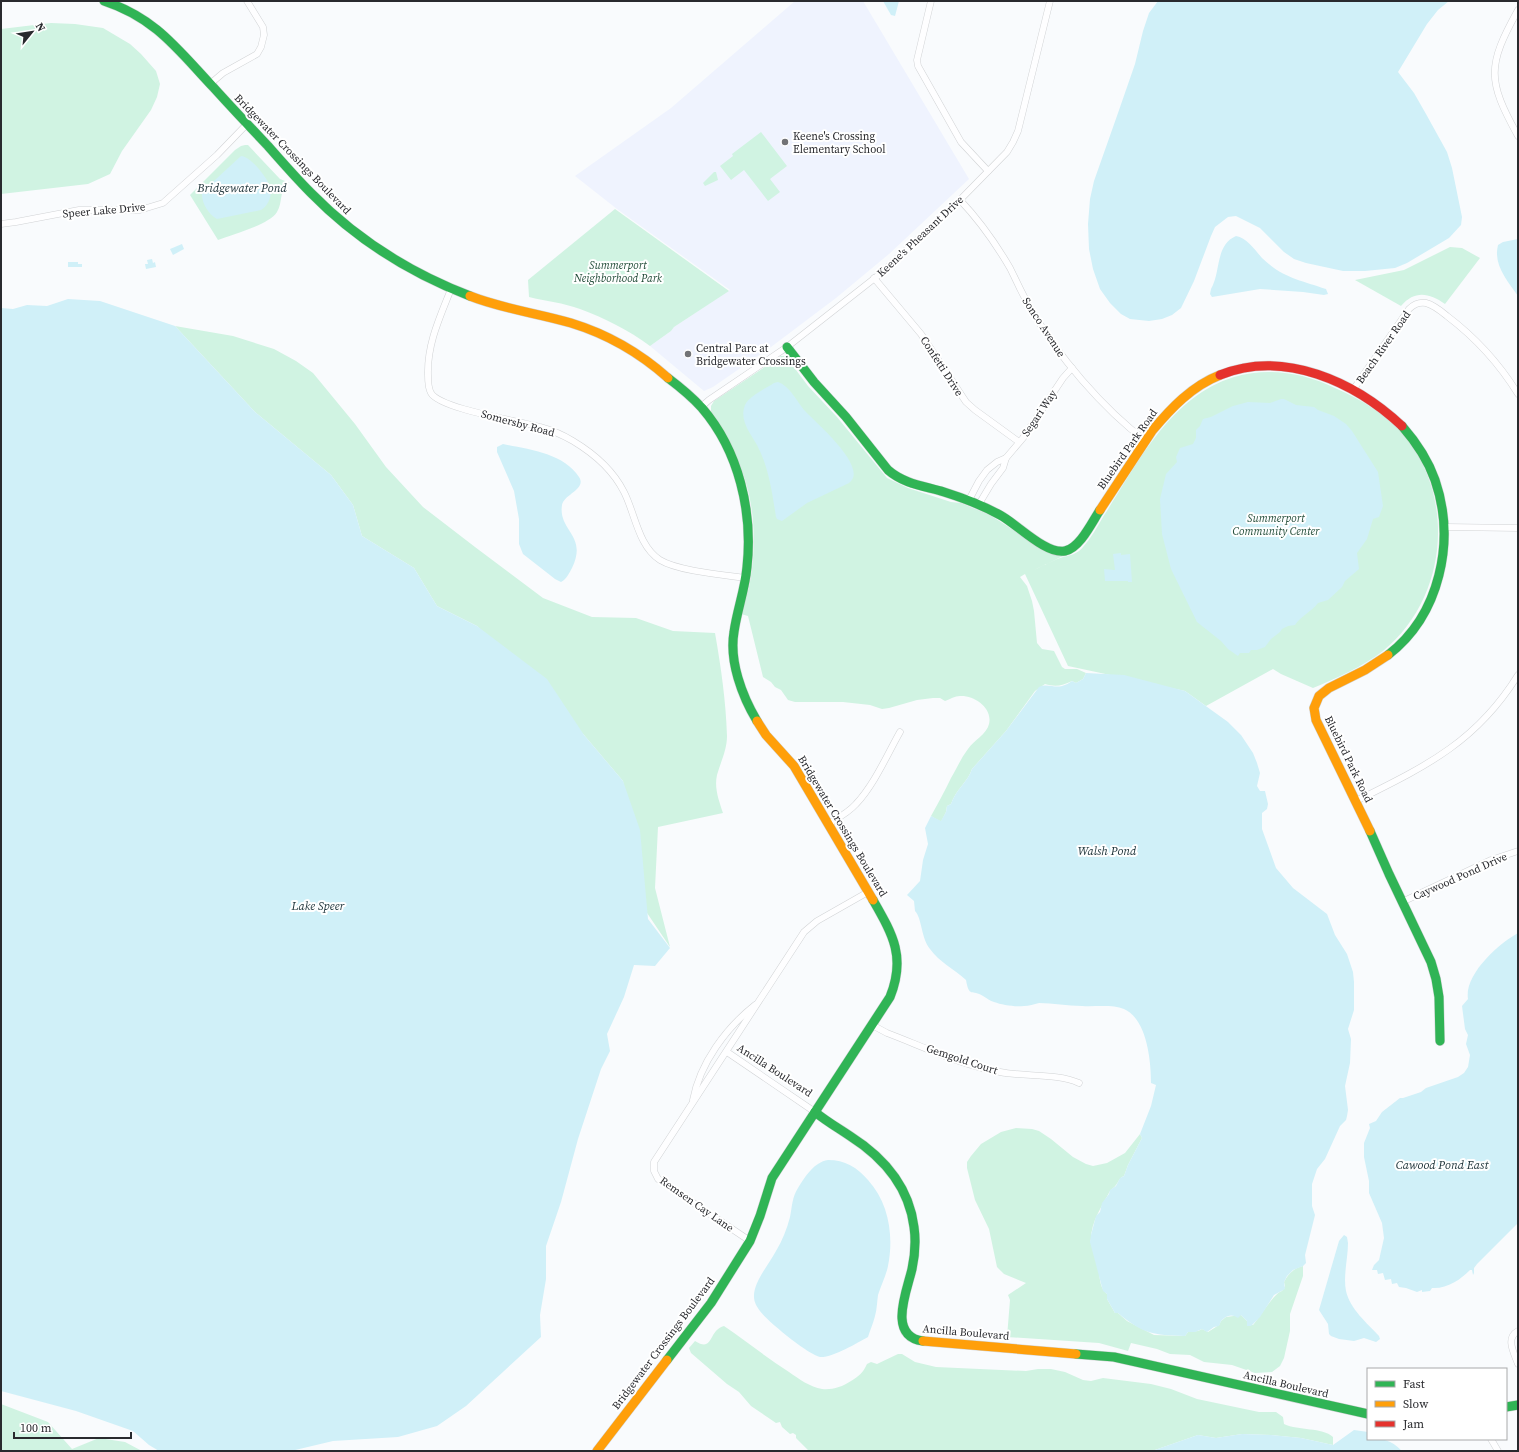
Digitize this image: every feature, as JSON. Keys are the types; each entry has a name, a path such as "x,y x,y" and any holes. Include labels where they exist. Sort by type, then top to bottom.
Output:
{"street":[{"name":"Bridgewater Crossings Boulevard","path":"104,1 120,6 149,22 166,36 320,202 346,226 363,239 396,260 451,289 505,308 575,324 606,337 629,349 650,363 701,407 729,452 743,490 747,508 749,558 746,578 732,634 732,649 738,674 750,709 756,721 768,737 791,761 889,928 895,942 898,958 897,975 893,990 872,1025 772,1178 750,1241 699,1319 597,1451"},
{"path":"210,84 223,73 257,54 262,47 264,35 263,27 247,1"},
{"path":"931,1 917,60 918,66 961,142 988,170"},
{"name":"Keene's Pheasant Drive","path":"701,407 787,347 874,278 960,200 1007,152 1015,138 1050,1"},
{"path":"1518,10 1499,47 1495,61 1494,75 1498,97 1518,136"},
{"name":"Speer Lake Drive","path":"1,224 79,210 140,210 163,203 217,155 247,124"},
{"name":"Sonco Avenue","path":"960,200 993,241 1010,268 1030,308 1044,331 1072,368 1121,421 1146,441"},
{"name":"Confetti Drive","path":"874,278 917,328 966,402 1019,442"},
{"name":"Somersby Road","path":"451,289 433,334 429,353 429,386 435,398 442,402 481,413 541,427 573,441 595,457 614,476 626,496 645,543 659,560 681,568 746,578"},
{"name":"Beach River Road","path":"1353,390 1410,309 1416,304 1424,303 1430,304 1444,313 1480,345 1506,375 1518,394"},
{"name":"Bluebird Park Road","path":"787,347 814,382 842,413 892,474 906,482 979,504 1006,518 1049,548 1058,551 1068,551 1079,542 1165,415 1187,394 1214,378 1242,367 1275,365 1298,368 1320,374 1353,390 1387,412 1404,428 1418,446 1429,465 1438,488 1446,527 1443,560 1437,586 1414,629 1403,642 1385,658 1366,670 1324,692 1315,704 1314,713 1402,902 1428,954 1434,971 1440,1006 1440,1041"},
{"name":"Segari Way","path":"969,500 979,481 987,470 997,462 1006,458 1019,442 1063,378 1072,368"},
{"name":"Segari Way","path":"979,504 1005,465 1006,458"},
{"path":"1446,527 1518,528"},
{"path":"1356,801 1429,763 1457,745 1493,710 1518,675"},
{"path":"828,824 847,813 859,800 900,732"},
{"name":"Caywood Pond Drive","path":"1402,902 1491,860 1518,851"},
{"name":"Remsen Cay Lane","path":"750,1241 658,1179 653,1166 656,1158 693,1100 702,1090 757,1003 807,929 868,892"},
{"name":"Remsen Cay Lane","path":"693,1100 700,1078 717,1046 734,1024 757,1003"},
{"name":"Gemgold Court","path":"872,1025 887,1033 983,1068 1016,1075 1068,1079 1079,1083"},
{"name":"Ancilla Boulevard","path":"727,1052 879,1158 895,1176 906,1195 913,1221 915,1250 901,1320 904,1329 913,1338 921,1341 1102,1356 1367,1414"},
{"path":"1518,1331 1513,1335 1511,1342 1518,1364"},
{"path":"1507,1407 1518,1405"},
{"path":"1492,1440 1498,1451"}],"shaded area":[{"name":"Keene's Crossing Elementary School","path":"795,1 863,1 969,179 889,254 836,298 771,347 713,387 704,391 650,346 671,331 674,327 730,290 617,209 575,176 671,108"}],"green space":[{"path":"51,23 75,24 103,28 130,44 156,71 160,84 157,97 151,110 122,151 110,174 88,184 1,194 1,29"},
{"path":"761,132 787,166 770,179 780,192 768,201 744,170 731,180 720,166 733,156 732,154"},
{"path":"248,145 280,179 290,183 285,186 283,190 279,208 273,217 259,225 218,240 190,195 235,150"},
{"path":"714,172 716,172 718,180 705,186 703,183"},
{"name":"Summerport Neighborhood Park","path":"615,209 729,291 674,327 671,331 650,346 607,320 580,309 529,297 528,280"},
{"path":"1450,247 1462,248 1480,258 1445,304 1433,297 1417,295 1406,301 1401,306 1355,280 1404,270"},
{"path":"175,326 233,336 274,349 296,361 313,373 355,424 386,467 423,507 543,598 592,617 636,618 673,631 715,633 723,684 727,736 724,756 716,780 717,794 723,813 658,827 655,888 670,947 643,907 623,781 584,735 477,626 437,606 414,568 362,536 353,505 331,475 255,412"},
{"name":"Summerport Community Center","path":"781,356 787,356 790,358 793,366 808,386 837,417 887,478 908,488 951,502 961,503 990,515 1049,553 1063,556 1059,558 1074,554 1081,549 1091,536 1142,455 1173,416 1191,400 1211,387 1234,377 1260,372 1298,375 1323,383 1366,404 1385,417 1402,432 1409,441 1424,467 1433,494 1438,523 1437,551 1431,579 1420,606 1404,630 1383,651 1358,667 1313,688 1273,669 1206,706 1185,691 1068,666 1025,574 1020,577 1027,586 1032,601 1037,643 1042,649 1054,651 1062,667 1065,669 1077,669 1086,673 1083,679 1076,683 1072,681 1058,686 1045,684 1035,691 1006,731 972,769 968,778 956,794 951,804 947,806 941,822 931,816 963,756 988,728 988,713 976,700 965,696 954,697 945,701 940,698 917,700 882,709 870,705 843,702 795,702 788,700 781,690 763,677 748,616 741,614 749,586 752,567 754,536 751,506 744,476 738,462 711,413 711,406 714,401"},
{"path":"1016,1128 1039,1131 1073,1157 1093,1166 1107,1163 1125,1153 1140,1134 1142,1138 1124,1176 1110,1190 1098,1214 1091,1233 1091,1241 1102,1287 1107,1294 1107,1299 1115,1313 1118,1313 1127,1321 1154,1335 1185,1336 1188,1332 1202,1329 1208,1332 1219,1325 1226,1317 1241,1315 1247,1321 1247,1324 1253,1325 1275,1296 1282,1291 1285,1286 1284,1282 1289,1274 1297,1268 1303,1266 1303,1276 1290,1314 1290,1331 1284,1358 1280,1366 1272,1372 1255,1373 1232,1365 1204,1362 1190,1355 1170,1354 1157,1349 1131,1343 1128,1351 1099,1343 1007,1337 1010,1300 1008,1295 1026,1283 1004,1274 997,1267 989,1229 975,1200 967,1168 967,1162 981,1144 1001,1132"},
{"path":"724,1326 801,1380 822,1389 837,1388 844,1385 860,1374 867,1364 871,1362 877,1364 898,1354 902,1354 915,1362 936,1367 1026,1371 1051,1369 1065,1372 1083,1380 1091,1381 1103,1378 1151,1384 1171,1389 1197,1399 1259,1412 1276,1412 1283,1417 1284,1424 1296,1428 1317,1430 1328,1434 1333,1437 1333,1445 1301,1438 1242,1434 1216,1438 1198,1435 1152,1451 809,1451 796,1438 796,1435 793,1433 790,1434 782,1427 780,1422 776,1423 751,1406 739,1392 727,1384 691,1353 689,1348 695,1341 701,1344 708,1343 715,1332"},
{"path":"1,1404 48,1422 72,1449 99,1438 125,1442 142,1451 1,1451"}],"water":[{"path":"883,1 899,1 895,16 891,15"},
{"path":"1158,1 1449,1 1438,10 1427,24 1398,72 1414,93 1447,152 1452,168 1462,217 1461,225 1449,238 1407,263 1395,268 1365,271 1343,271 1294,259 1284,252 1260,228 1236,216 1228,217 1215,227 1194,281 1181,308 1172,315 1162,319 1149,321 1130,319 1121,314 1110,303 1100,289 1093,269 1089,249 1088,224 1090,199 1094,181 1135,64 1149,13"},
{"name":"Bridgewater Pond","path":"241,156 250,160 260,170 268,182 271,194 267,205 261,210 217,219 206,207 202,192"},
{"path":"1236,236 1244,239 1262,258 1277,270 1292,278 1326,289 1328,294 1324,295 1260,289 1212,297 1210,294 1211,289 1221,252 1229,240"},
{"path":"1518,239 1518,296 1499,266 1497,252 1498,245 1503,242"},
{"path":"182,244 184,249 173,255 170,249"},
{"path":"152,259 153,263 155,262 156,267 146,269 145,264 148,264 147,260"},
{"path":"68,262 78,262 78,264 82,264 82,267 68,267"},
{"name":"Lake Speer","path":"68,299 100,301 175,326 255,412 331,475 353,505 362,536 414,568 437,606 477,626 547,679 584,735 623,781 640,830 648,919 670,948 655,966 634,965 624,997 607,1034 610,1051 601,1069 578,1139 561,1202 546,1246 546,1279 540,1315 541,1337 466,1406 437,1426 398,1437 333,1441 291,1451 159,1451 149,1445 133,1431 76,1411 1,1391 1,308 13,309 27,305 47,306"},
{"path":"778,382 790,391 805,411 839,446 852,467 854,476 849,483 807,503 782,521 776,517 770,480 761,454 746,426 743,416 745,405 750,398 758,392"},
{"path":"1281,399 1296,405 1314,407 1334,416 1346,424 1378,472 1383,506 1379,517 1373,519 1367,539 1357,553 1359,569 1345,581 1342,587 1328,600 1318,603 1295,625 1282,629 1265,647 1257,650 1251,650 1249,653 1240,653 1238,656 1197,622 1171,569 1162,534 1160,499 1166,474 1177,462 1176,457 1180,448 1193,444 1196,438 1196,430 1200,426 1203,419 1211,417 1233,406 1248,402 1270,403"},
{"path":"503,444 534,450 555,457 572,469 581,481 578,488 564,501 562,505 564,521 575,540 577,548 576,557 572,568 566,578 561,582 523,554 519,544 519,519 514,491 497,452 497,447"},
{"path":"1121,553 1121,555 1130,554 1132,582 1105,581 1104,569 1115,570 1113,554"},
{"name":"Walsh Pond","path":"1086,673 1124,675 1185,691 1228,722 1241,735 1253,753 1257,763 1260,773 1257,786 1260,791 1265,791 1268,804 1267,809 1262,813 1262,829 1276,868 1293,888 1327,914 1335,935 1347,954 1353,972 1354,1010 1348,1029 1351,1039 1350,1063 1345,1086 1348,1110 1346,1120 1340,1126 1325,1159 1317,1169 1312,1184 1312,1206 1315,1215 1305,1255 1306,1263 1303,1266 1293,1270 1287,1276 1284,1282 1285,1289 1274,1295 1260,1317 1251,1326 1247,1326 1247,1321 1241,1315 1238,1318 1231,1315 1223,1319 1219,1326 1214,1327 1207,1332 1202,1329 1195,1332 1188,1332 1185,1336 1156,1334 1142,1329 1118,1313 1115,1313 1107,1299 1107,1294 1103,1291 1090,1242 1091,1235 1096,1216 1100,1212 1102,1203 1109,1194 1110,1190 1116,1186 1120,1178 1124,1176 1142,1138 1140,1134 1151,1106 1156,1085 1151,1083 1149,1053 1143,1031 1132,1014 1119,1007 1076,1006 1050,1003 1013,1006 993,1002 970,991 966,980 942,962 930,949 915,911 914,901 907,895 920,881 923,860 928,844 925,828 931,816 941,821 946,812 947,806 951,804 956,794 968,778 972,769 1006,731 1039,687 1045,685 1062,686 1072,681 1076,683 1083,679"},
{"name":"Cawood Pond East","path":"1518,933 1518,1223 1477,1264 1474,1268 1473,1275 1472,1270 1470,1270 1453,1283 1443,1287 1432,1288 1430,1291 1422,1292 1422,1290 1417,1292 1399,1287 1397,1283 1392,1284 1391,1279 1385,1280 1383,1273 1378,1274 1377,1270 1372,1270 1374,1265 1379,1260 1384,1238 1382,1223 1369,1193 1369,1181 1364,1157 1364,1143 1370,1128 1369,1124 1376,1121 1382,1112 1400,1098 1421,1092 1426,1088 1458,1077 1464,1073 1468,1067 1470,1055 1466,1044 1468,1035 1465,1029 1462,1006 1468,999 1468,990 1471,980 1492,952"},
{"path":"823,1161 840,1161 855,1168 864,1175 875,1189 881,1199 888,1220 890,1232 890,1255 887,1270 878,1295 876,1313 868,1337 838,1353 820,1357 788,1337 764,1316 755,1303 754,1292 784,1235 796,1191 814,1167"},
{"path":"1344,1235 1347,1237 1348,1243 1345,1285 1348,1298 1355,1310 1379,1336 1380,1339 1376,1342 1364,1338 1354,1341 1339,1339 1331,1336 1329,1334 1328,1324 1319,1310 1339,1241"},
{"path":"1354,1430 1367,1432 1367,1440 1386,1440 1394,1444 1402,1451 1152,1451 1198,1435 1216,1438 1242,1434 1271,1435 1301,1438 1333,1445"}],"traffic: fast":[{"path":"104,1 138,16 177,48 305,187 328,210 346,225 365,240 405,265 426,277 470,296"},
{"path":"787,347 814,382 846,417 888,470 907,482 944,492 986,508 1007,519 1041,544 1057,551 1065,551 1076,545 1081,540 1100,510"},
{"path":"668,378 686,392 702,408 715,425 734,463 741,483 748,525 748,546 746,575 734,632 733,655 742,690 757,721"},
{"path":"1388,655 1406,638 1420,619 1431,598 1439,575 1443,552 1444,527 1441,503 1435,480 1429,465 1412,438 1402,426"},
{"path":"1370,831 1431,962 1439,997 1440,1041"},
{"path":"667,1360 711,1303 750,1241 772,1178 890,997 895,983 897,958 891,936 873,900"},
{"path":"815,1112 873,1153 892,1174 907,1199 914,1227 915,1248 912,1269 902,1311 902,1322 905,1331 912,1337 923,1341"},
{"path":"1076,1354 1114,1357 1367,1414"},
{"path":"1507,1407 1518,1405"}],"traffic: slow":[{"path":"470,296 584,327 622,345 646,360 668,378"},
{"path":"1100,510 1159,422 1191,391 1220,375"},
{"path":"1370,831 1316,720 1314,708 1319,696 1329,688 1365,670 1388,655"},
{"path":"757,721 766,735 794,766 873,900"},
{"path":"923,1341 1076,1354"},
{"path":"597,1451 667,1360"}],"traffic: jam":[{"path":"1220,375 1244,368 1269,366 1293,368 1317,374 1341,384 1363,396 1402,426"}],"place":[{"name":"Keene's Crossing Elementary School","path":"785,142"},
{"name":"Central Parc at Bridgewater Crossings","path":"688,354"}]}
